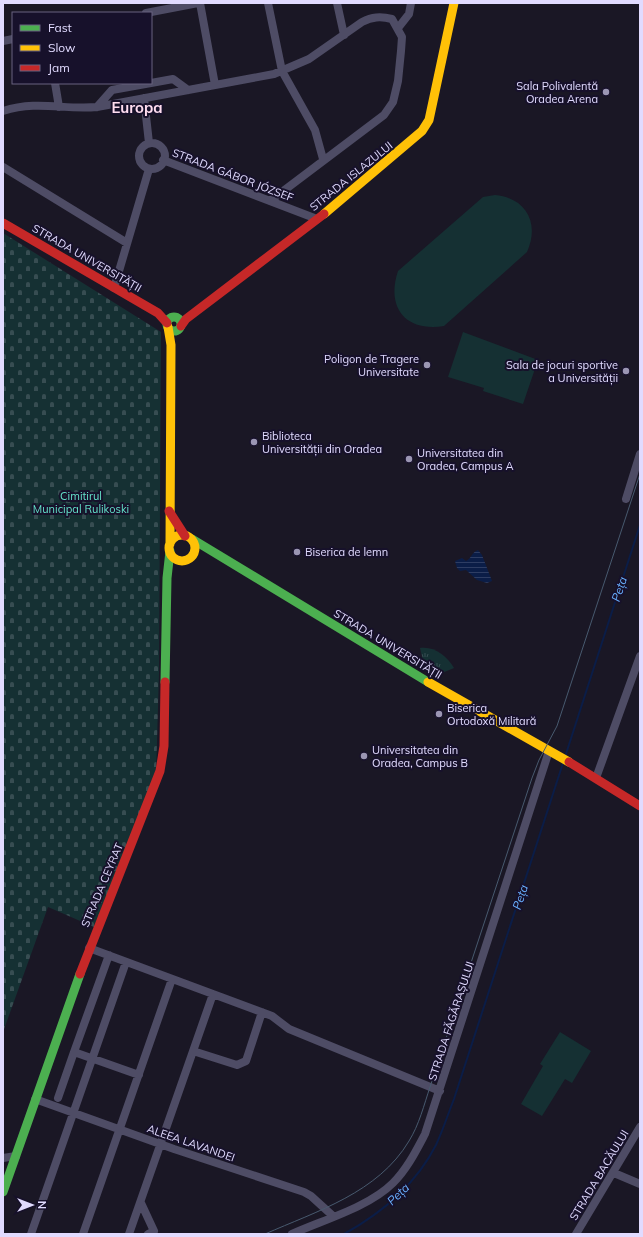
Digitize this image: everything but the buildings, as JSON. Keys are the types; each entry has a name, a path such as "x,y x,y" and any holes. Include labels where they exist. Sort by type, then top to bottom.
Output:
{"main road":[{"name":"STRADA ISLAZULUI","path":"174,323 189,318 317,219 417,137 427,125 454,3"},
{"name":"STRADA UNIVERSITĂȚII","path":"3,223 174,323"},
{"path":"174,323 171,345 170,547 177,560 213,552"},
{"name":"STRADA UNIVERSITĂȚII","path":"169,510 188,538 463,703 571,763 640,806"},
{"path":"167,578 189,558 195,548 188,538 176,537 170,547"},
{"name":"STRADA CEYRAT","path":"3,1192 89,948 152,796 160,772 164,746 167,578 170,547"}],"street":[{"path":"151,12 199,3 215,84"},
{"path":"268,3 282,71 315,130 324,159"},
{"path":"337,3 344,35"},
{"path":"398,28 409,14 411,3"},
{"path":"3,111 34,105 81,109 97,108 282,71 309,59 362,22 371,18 382,16 392,19 402,37 398,81 393,102 384,115 270,201"},
{"path":"152,83 173,79 188,90"},
{"path":"55,84 59,107"},
{"path":"97,108 112,90 145,84"},
{"path":"114,288 149,169 143,166 139,158 141,149 150,143 144,98"},
{"name":"STRADA GÁBOR JÓZSEF","path":"149,169 158,167 163,160 163,150 159,145 150,143"},
{"name":"STRADA GÁBOR JÓZSEF","path":"163,160 317,219"},
{"path":"3,168 127,243"},
{"path":"626,499 640,454"},
{"path":"596,778 640,656"},
{"name":"STRADA FĂGĂRAȘULUI","path":"292,1234 382,1193 394,1182 425,1134 551,752"},
{"path":"89,948 272,1016 289,1029 440,1091"},
{"path":"58,1098 109,955"},
{"path":"31,1234 126,962"},
{"path":"83,1234 172,979"},
{"path":"129,1234 213,994"},
{"path":"193,1051 240,1065 246,1061 262,1012"},
{"path":"74,1052 139,1075"},
{"name":"ALEEA LAVANDEI","path":"35,1099 160,1144 304,1192 311,1196 333,1216"},
{"name":"STRADA BACĂULUI","path":"576,1234 614,1173 640,1127"},
{"path":"3,1158 16,1156"},
{"path":"3,1163 11,1169"},
{"path":"614,1173 640,1184"},
{"path":"141,1203 154,1231 148,1234"}],"green space":[{"path":"495,195 506,197 515,201 528,214 532,231 531,241 527,252 444,326 430,327 409,321 397,306 395,284 398,271 483,197"},
{"name":"Cimitirul Municipal Rulikoski","path":"3,233 161,332 159,673 156,776 94,927 48,907 3,1032"},
{"path":"463,332 538,360 523,404 483,391 484,388 448,377"},
{"path":"420,648 435,650 444,656 454,668 437,675 425,669"},
{"path":"560,1032 591,1051 572,1083 565,1079 542,1116 521,1104 543,1066 540,1064"}],"water":[{"path":"478,550 482,555 492,581 487,583 477,580 466,570 460,571 457,568 455,561 462,558 466,561 474,552"}],"waterway":[{"name":"Peța","path":"565,757 640,525"},
{"name":"Peța","path":"344,1234 372,1217 397,1196 419,1172 436,1145 454,1099 563,763"}],"tram line":[{"path":"265,1234 325,1208 364,1187 381,1174 396,1159 413,1135 532,778 539,760 557,726 640,474"}],"traffic: fast":[{"path":"171,317 177,317 181,321 181,324 181,327 177,331 171,331 167,327 167,321 171,317"},
{"path":"192,539 428,682"},
{"path":"165,682 167,578 170,551"},
{"path":"3,1192 80,974"}],"traffic: slow":[{"path":"324,214 422,131 429,120 454,3"},
{"path":"168,327 171,345 170,544"},
{"path":"182,535 191,539 195,548 191,557 182,561 173,557 169,548 173,539 182,535"},
{"path":"428,682 569,762"}],"traffic: jam":[{"path":"181,326 186,319 324,214"},
{"path":"3,223 158,313 167,323"},
{"path":"169,511 185,536"},
{"path":"80,974 160,771 164,746 165,682"},
{"path":"569,762 640,806"}],"place":[{"name":"Sala Polivalentă Oradea Arena","path":"606,92"},
{"name":"Poligon de Tragere Universitate","path":"427,365"},
{"name":"Sala de jocuri sportive a Universității","path":"626,371"},
{"name":"Biblioteca Universității din Oradea","path":"254,442"},
{"name":"Universitatea din Oradea, Campus A","path":"409,459"},
{"name":"Biserica de lemn","path":"297,552"},
{"name":"Biserica Ortodoxă Militară","path":"439,714"},
{"name":"Universitatea din Oradea, Campus B","path":"364,756"}],"district":[{"name":"Europa","path":"137,107"}]}
